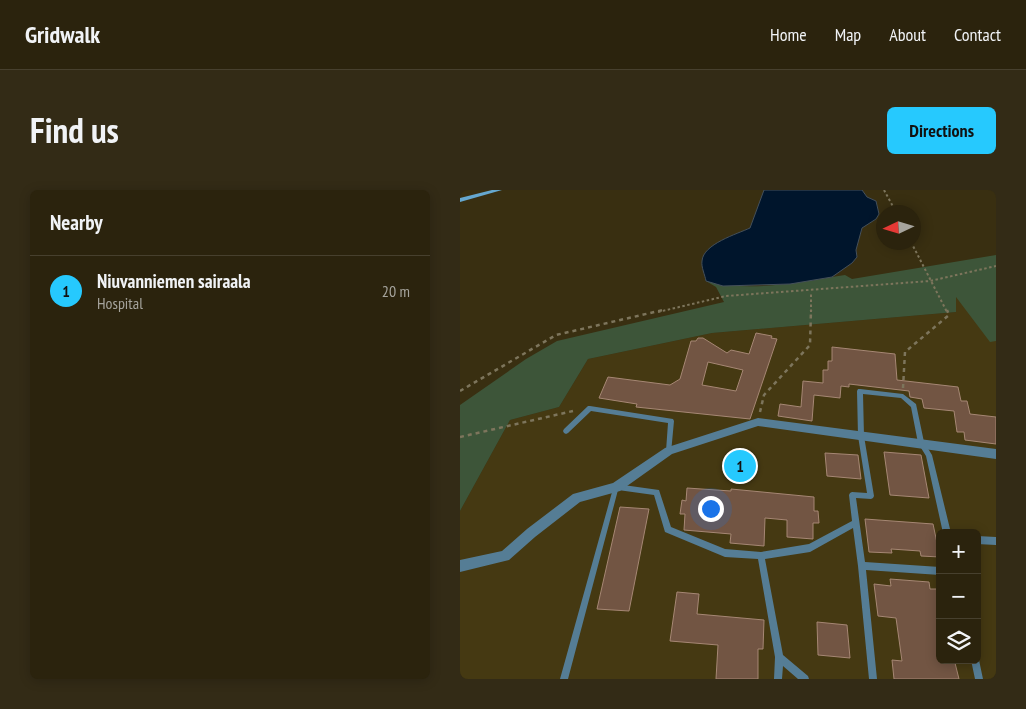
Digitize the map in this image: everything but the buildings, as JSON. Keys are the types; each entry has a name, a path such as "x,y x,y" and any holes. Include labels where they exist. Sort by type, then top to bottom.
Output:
{"main road":[{"path":"460,200 499,190"}],"street":[{"path":"460,566 505,556 531,533 577,498 616,488 669,451 758,422 996,454"}],"lane":[{"path":"873,679 862,566 852,495 871,496 861,436 860,391 902,396 914,406 921,443 929,455 946,529"},
{"path":"566,431 590,408 671,421 669,451"},
{"path":"564,679 616,488 657,492 668,529 725,552 761,556 810,548 856,523"},
{"path":"981,540 996,541"},
{"path":"761,556 779,657 778,679"},
{"path":"862,566 936,570"},
{"path":"779,657 805,679"},
{"path":"976,664 979,679"}],"path":[{"path":"884,190 892,205"},
{"path":"902,396 905,352 949,315 914,250"},
{"path":"460,391 556,335 726,296 811,292 930,281 996,266"},
{"path":"758,422 764,396 810,344 811,292"},
{"path":"460,437 590,408"}],"shaded area":[{"path":"996,291 996,679 460,679 460,511 510,420 559,407 588,359 712,333 956,312 956,296"}],"green space":[{"path":"996,255 996,341 990,342 956,297 956,312 712,333 588,359 559,407 510,420 460,511 460,405 526,359 557,341 724,302 716,287 706,281 740,286 758,286 845,275 852,279"}],"water":[{"path":"764,190 862,190 867,197 876,201 877,205 876,219 862,228 856,250 857,257 852,263 832,277 790,284 723,286 706,281 702,261 708,250 722,240 750,228"}],"place":[{"name":"Niuvanniemen sairaala","path":"740,466"}]}
